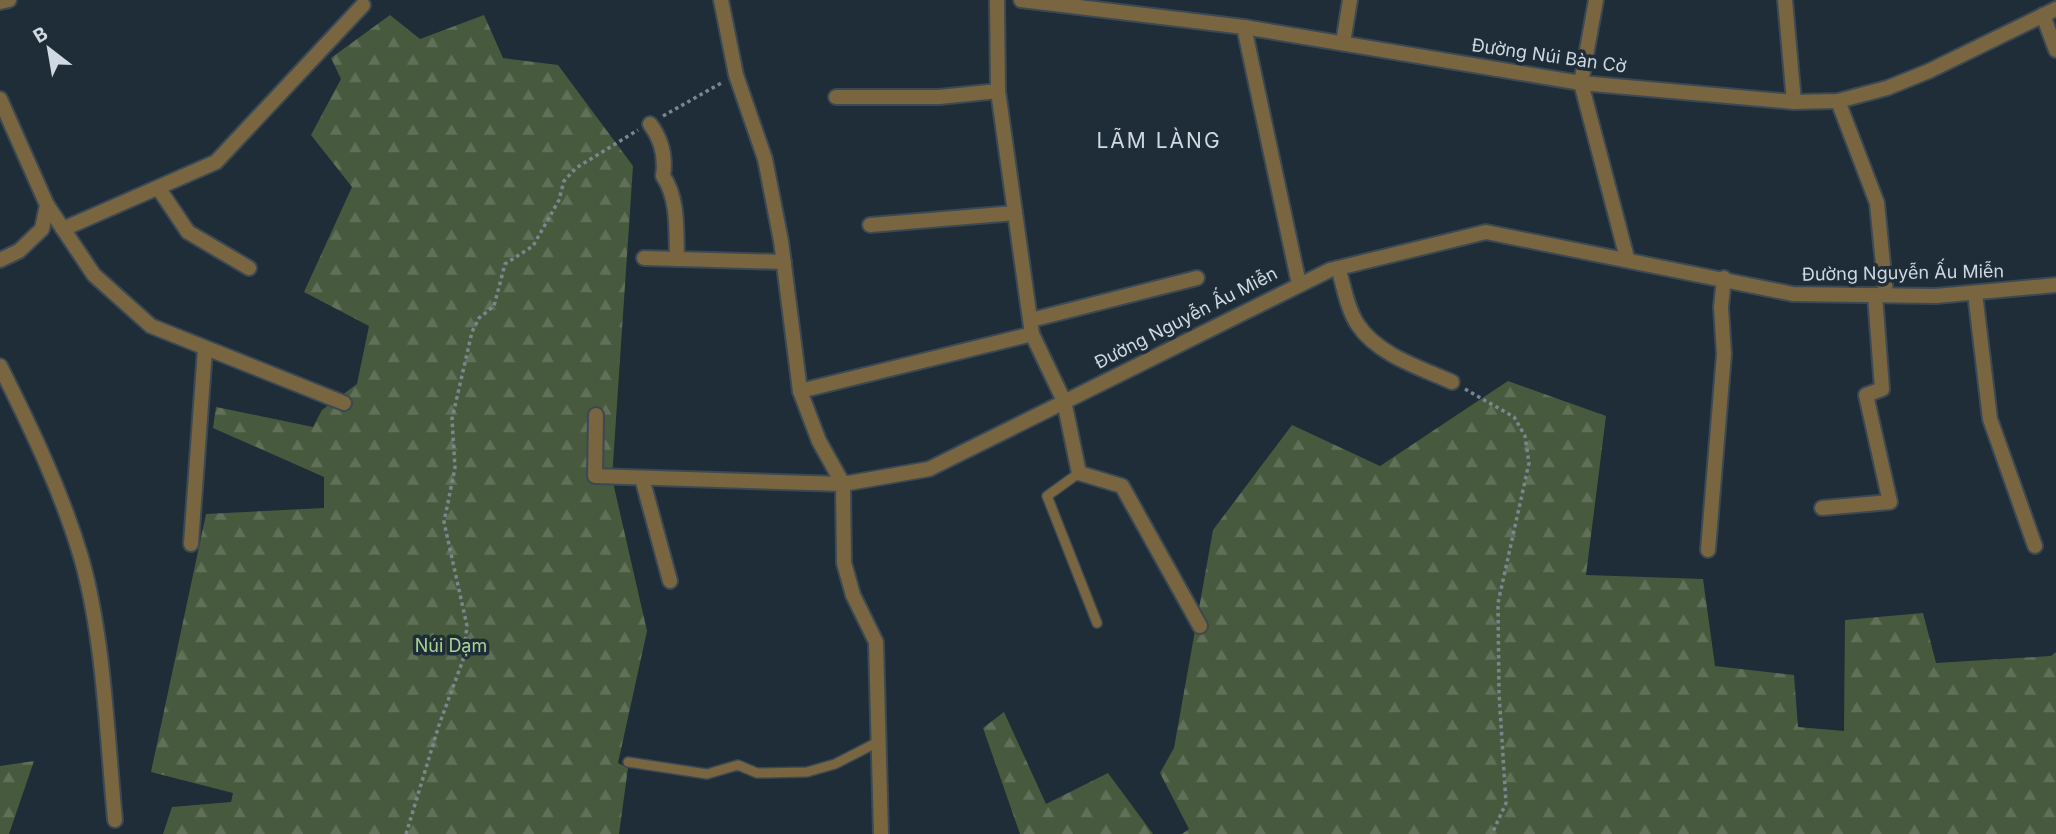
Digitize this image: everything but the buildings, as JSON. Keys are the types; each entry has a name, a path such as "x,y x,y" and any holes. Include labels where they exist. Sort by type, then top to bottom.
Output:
{"street":[{"path":"0,2 9,0"},
{"path":"721,0 736,75 765,159 784,262 800,391 819,441 843,484 844,563 853,595 876,642 881,834"},
{"path":"997,0 998,91 1031,327 1064,401 1079,472 1122,486 1200,626"},
{"name":"Đường Núi Bàn Cờ","path":"1021,0 1244,27 1581,83 1794,102 1838,101 1887,88 1930,71 2049,12"},
{"path":"1343,43 1350,0"},
{"path":"1596,0 1581,83 1627,258"},
{"path":"1785,0 1794,102"},
{"path":"63,229 216,162 363,5"},
{"path":"2049,12 2056,50"},
{"path":"1244,27 1299,284"},
{"path":"836,97 925,98 998,91"},
{"path":"1822,508 1890,502 1866,395 1882,389 1877,203 1838,101"},
{"path":"1,103 47,205 63,229 94,275 151,326 344,403"},
{"path":"650,124 660,137 665,163 663,176 669,185 675,215 677,259"},
{"path":"159,189 188,232 249,268"},
{"path":"0,260 19,251 42,229 47,205"},
{"path":"870,225 1015,213"},
{"name":"Đường Nguyễn Ấu Miễn","path":"596,415 595,476 843,484 929,469 1299,284 1338,268 1486,232 1627,258 1793,294 1975,293 2056,285"},
{"path":"644,258 784,262"},
{"path":"1338,268 1352,313 1369,337 1392,354 1452,382"},
{"path":"800,391 1197,278"},
{"path":"1708,550 1724,354 1721,307 1724,278"},
{"path":"1975,293 1990,419 2035,547"},
{"path":"191,544 205,349"},
{"path":"0,366 49,466 81,558 100,666 115,820"},
{"path":"642,478 670,581"}],"lane":[{"path":"1079,472 1047,496 1097,623"},
{"path":"628,762 707,774 738,765 757,773 807,772 835,764 878,742"}],"path":[{"path":"406,834 439,725 463,660 467,626 444,522 455,468 452,419 472,332 479,318 494,306 505,264 533,247 559,200 564,181 576,168 608,146 736,75"},
{"path":"1452,382 1514,417 1525,436 1529,463 1498,603 1499,693 1506,803 1492,834"}],"green space":[{"name":"Núi Dạm","path":"390,15 420,39 484,15 503,58 558,65 633,166 612,478 647,631 618,763 628,768 619,834 163,834 172,807 231,802 233,793 151,772 206,514 324,508 324,477 213,428 216,407 313,427 322,410 357,384 369,326 304,292 352,187 311,135 341,79 331,58"},
{"path":"1508,381 1606,416 1586,575 1703,579 1715,666 1794,675 1798,727 1844,731 1845,620 1923,613 1936,663 2051,656 2056,652 2056,834 1182,834 1189,829 1160,773 1174,748 1213,530 1292,425 1380,466"},
{"path":"1004,712 1046,804 1108,773 1153,834 1020,834 983,728"},
{"path":"34,761 9,834 0,834 0,766"}],"district":[{"name":"LÃM LÀNG","path":"1159,141"}]}
